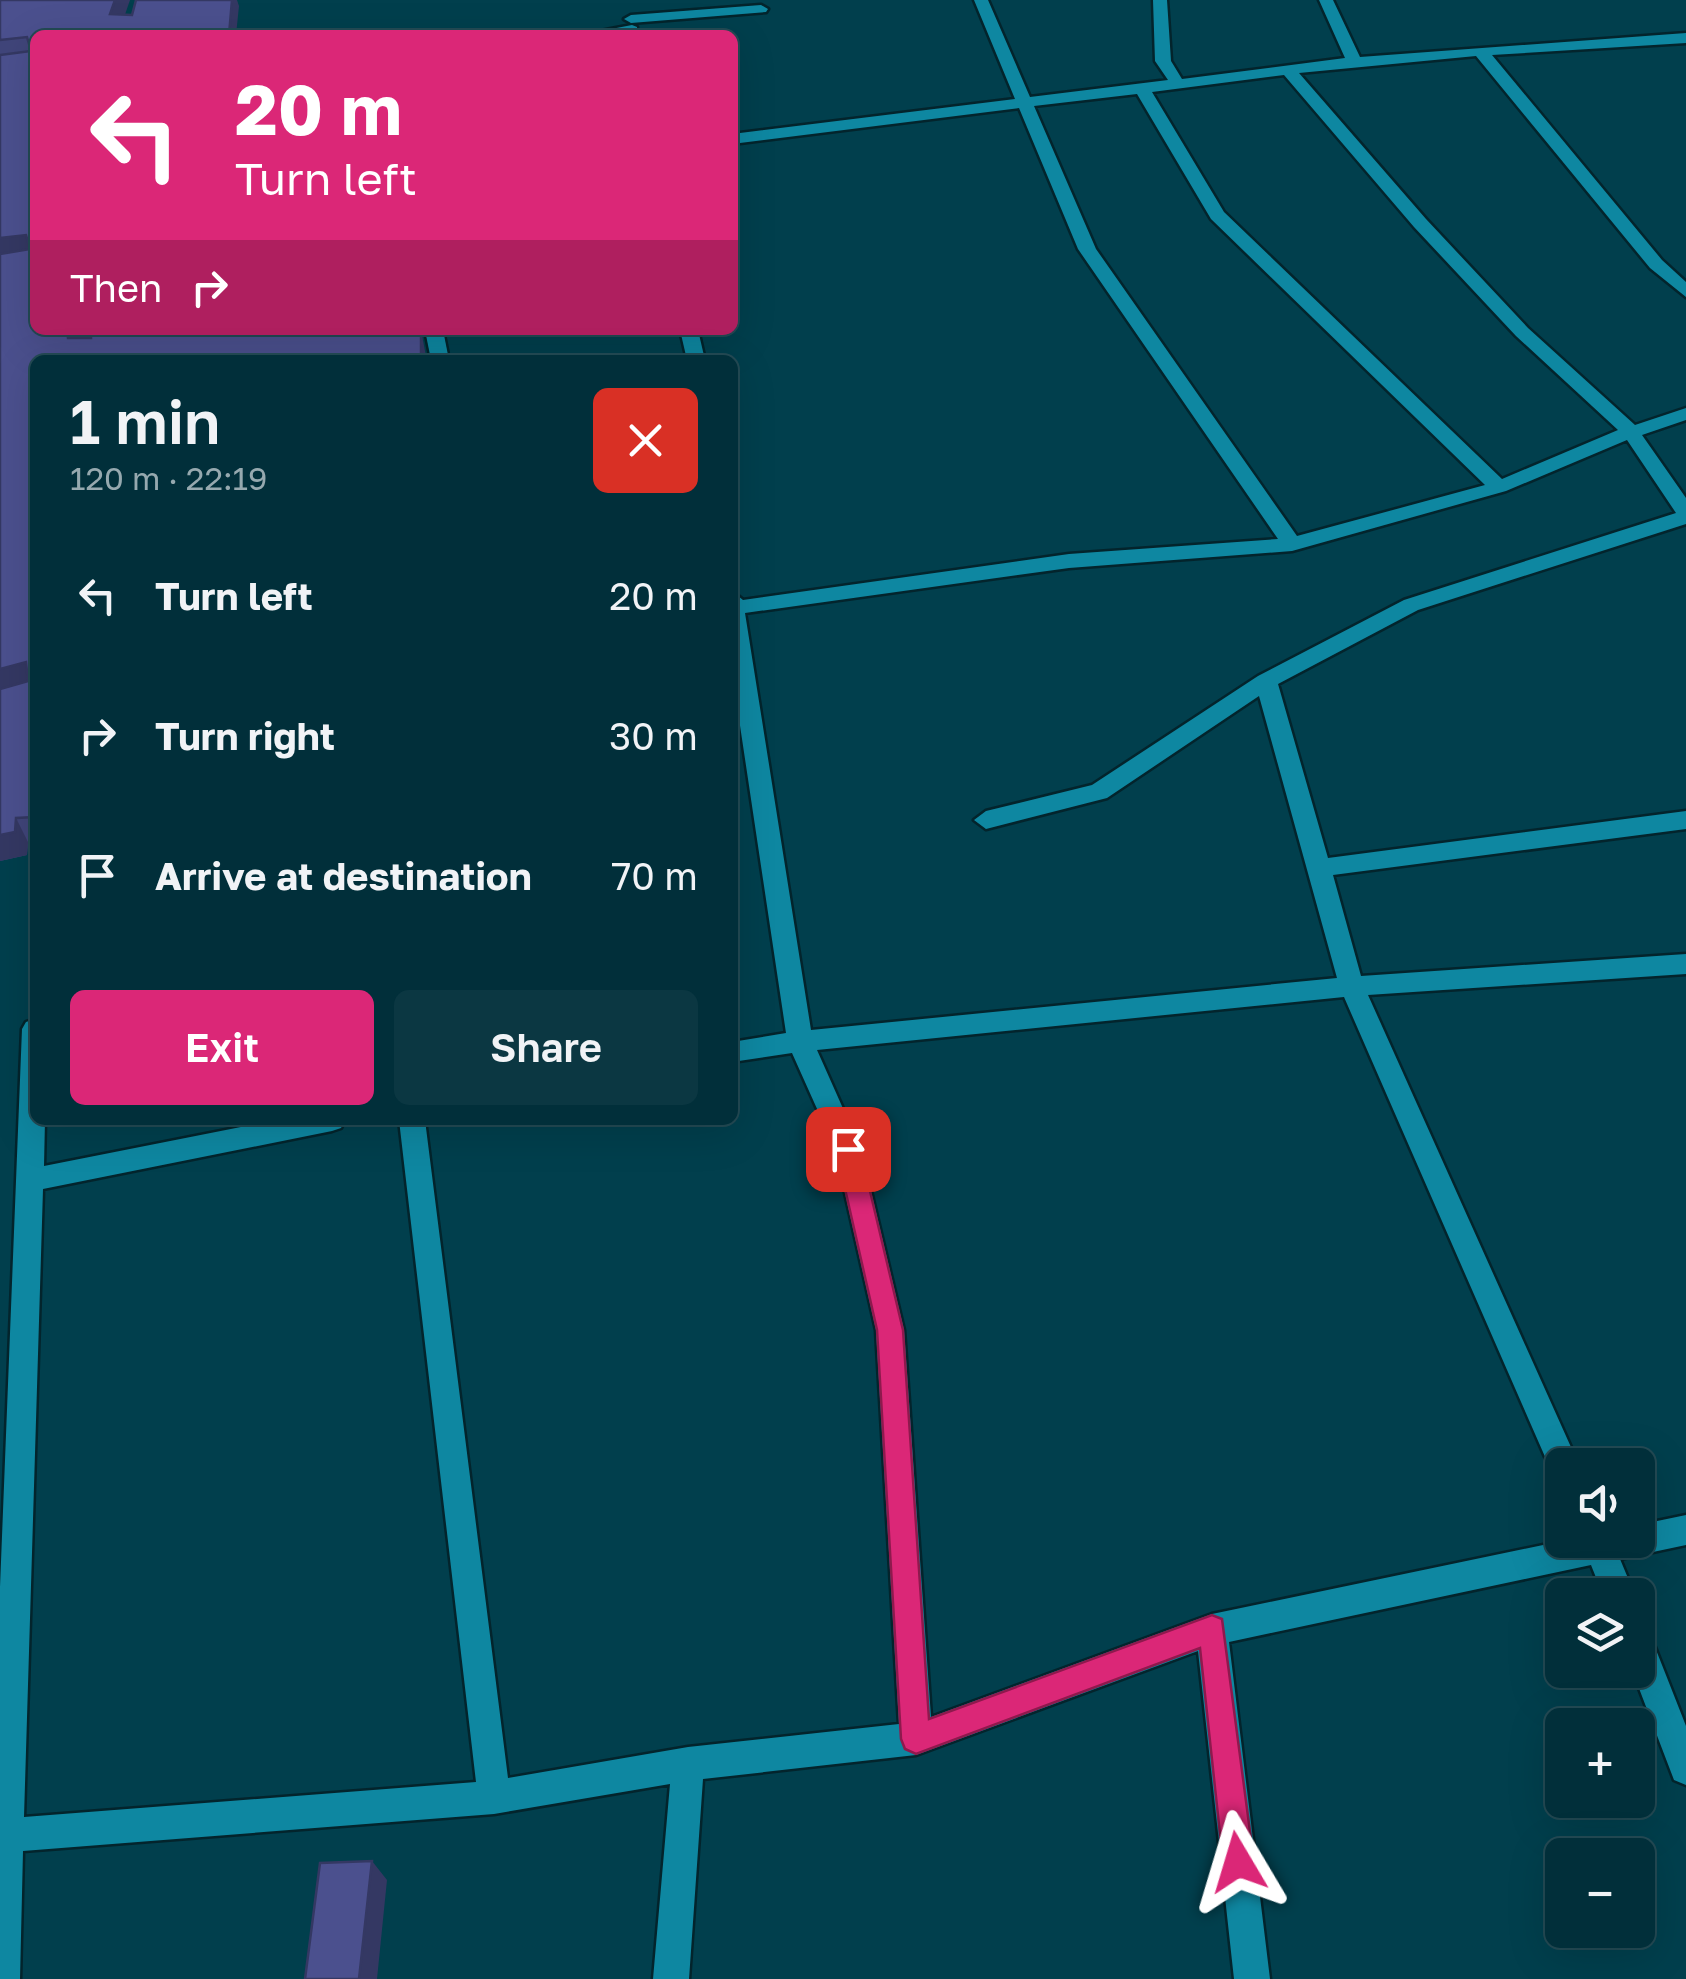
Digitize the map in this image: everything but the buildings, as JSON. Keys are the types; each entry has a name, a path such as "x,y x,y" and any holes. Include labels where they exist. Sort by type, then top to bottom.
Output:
{"street":[{"path":"630,0 632,28 761,9"},
{"path":"981,0 1087,250 1292,544"},
{"path":"1160,0 1164,61 1179,86"},
{"path":"1326,0 1355,63"},
{"path":"738,138 1355,63 1660,36 1686,38"},
{"path":"1660,36 1686,60"},
{"path":"1480,51 1656,264 1686,292"},
{"path":"986,820 1099,792 1266,681 1411,604 1686,515 1630,432 1509,318 1420,224 1289,72"},
{"path":"1143,90 1217,215 1499,488"},
{"path":"738,604 1070,560 1292,544 1499,488 1630,432 1686,414"},
{"path":"738,638 800,1041 848,1149 890,1330 916,1739"},
{"path":"1266,681 1352,986 1556,1448"},
{"path":"1318,868 1686,820"},
{"path":"738,1051 800,1041 1352,986 1686,964"},
{"path":"2,1979 32,1125"},
{"path":"30,1180 307,1125"},
{"path":"413,1125 494,1797"},
{"path":"1655,1535 1686,1530"},
{"path":"5,1835 494,1797 688,1764 916,1739 1212,1630 1545,1556"},
{"path":"1212,1630 1252,1979"},
{"path":"1655,1687 1686,1768"},
{"path":"671,1979 688,1764"}],"route":[{"path":"848,1149 890,1330 916,1739 1212,1630 1238,1862"}]}
